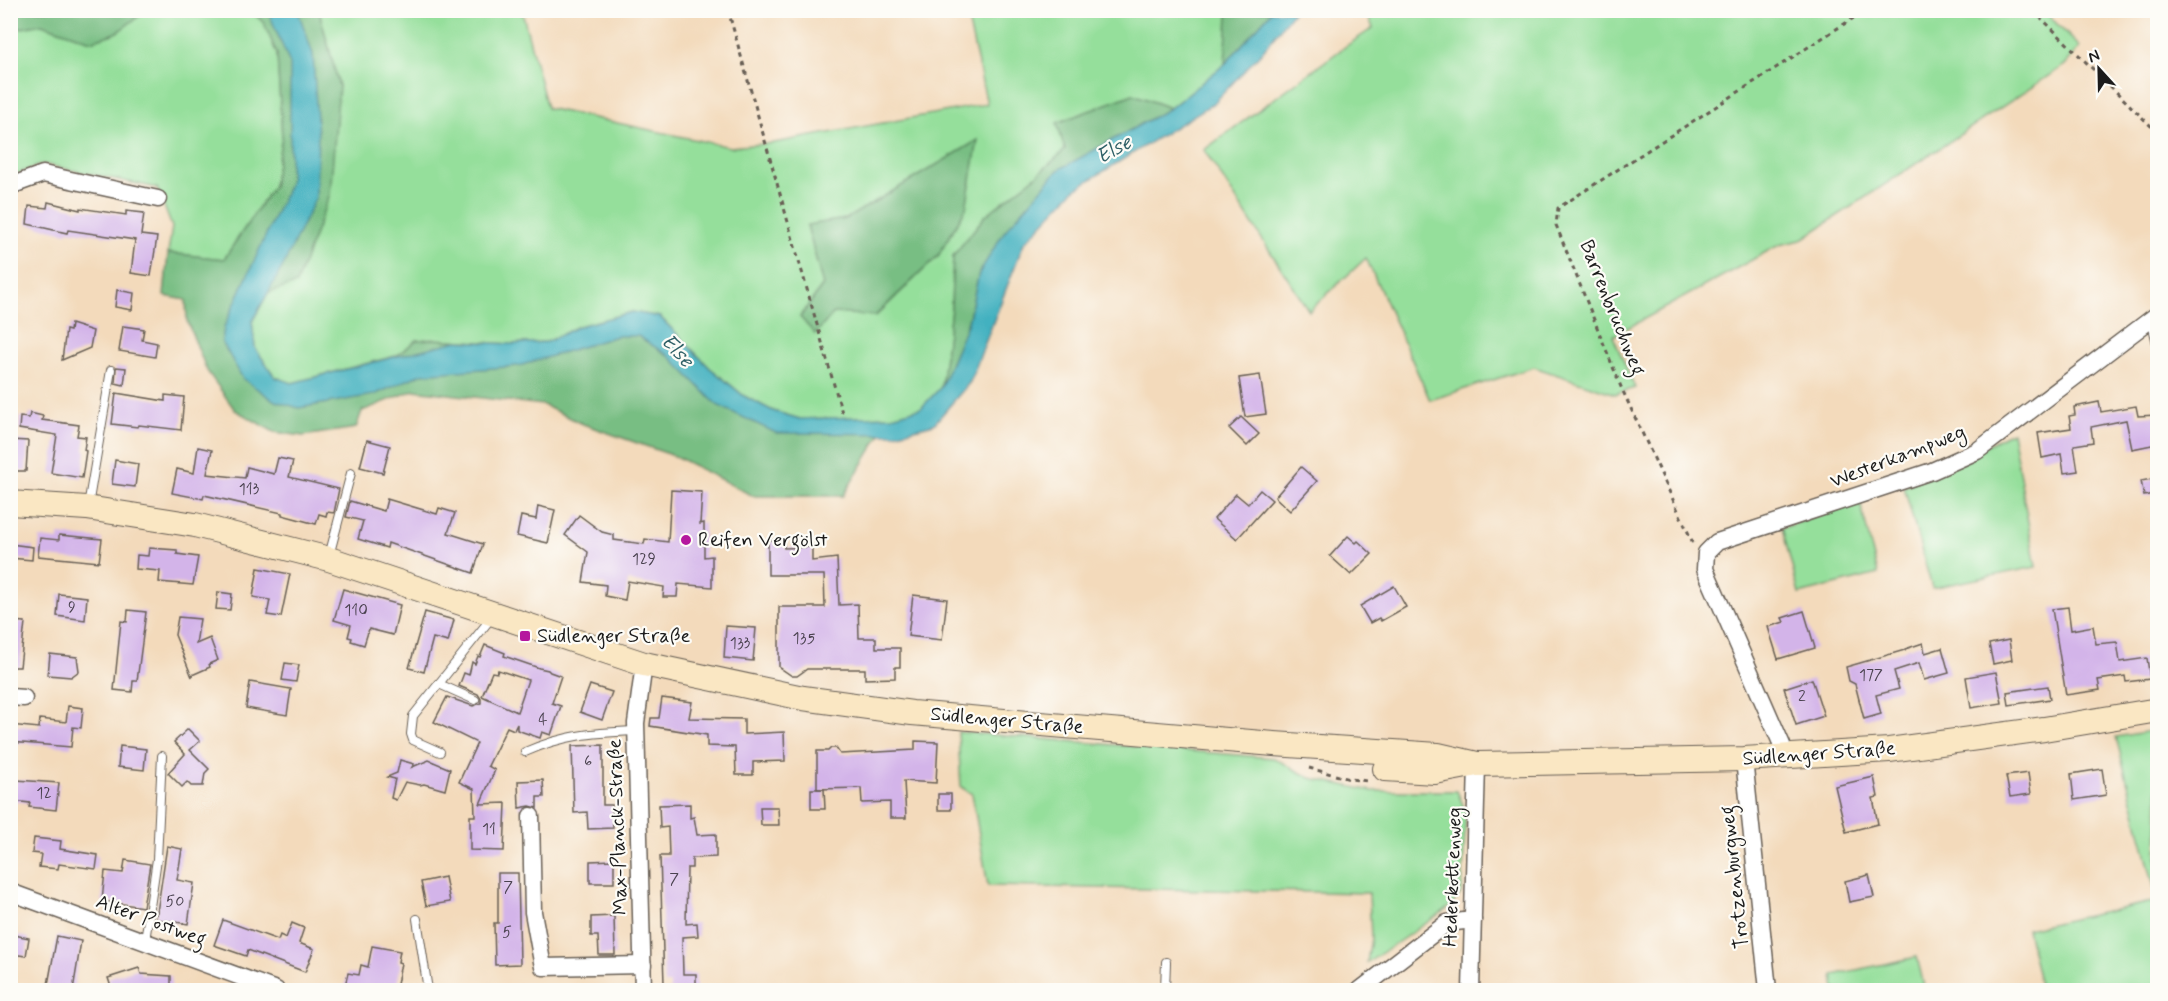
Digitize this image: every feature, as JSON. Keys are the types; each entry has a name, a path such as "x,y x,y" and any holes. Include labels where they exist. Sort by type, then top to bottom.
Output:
{"main road":[{"name":"Südlenger Straße","path":"10,503 87,508 195,525 328,559 644,664 803,698 912,713 1274,744 1438,755 1477,765 1744,759 1889,750 2044,729 2157,710"}],"street":[{"path":"10,186 43,174 158,199"},
{"name":"Westerkampweg","path":"1705,569 1706,552 1717,542 1932,471 1977,451 2153,317"},
{"path":"1705,569 1782,745 1783,757"},
{"name":"Max-Planck-Straße","path":"644,664 636,731 644,990"},
{"name":"Trotzenburgweg","path":"1744,759 1768,990"},
{"name":"Hederkottenweg","path":"1471,990 1477,765"},
{"path":"531,816 533,912 543,967 643,965"},
{"name":"Alter Postweg","path":"10,892 276,990"},
{"path":"1360,990 1447,923 1473,920"}],"lane":[{"path":"2153,317 2157,348"},
{"path":"87,508 111,370"},
{"path":"328,559 351,472"},
{"path":"440,752 413,740 411,734 413,716 494,614"},
{"path":"439,684 475,700"},
{"path":"525,752 583,734 636,731"},
{"path":"145,941 157,859 162,756"},
{"path":"417,919 428,990"},
{"path":"1166,962 1166,990"}],"path":[{"path":"728,10 842,413"},
{"name":"Barrenbruchweg","path":"1705,569 1621,387 1556,225 1558,208 1866,10"},
{"path":"2033,10 2157,133"}],"green space":[{"path":"11,10 146,11 116,33 91,41 42,24 11,30"},
{"path":"146,10 251,11 264,23 277,54 282,137 273,186 224,259 168,253 172,227 157,188 43,164 11,176 11,30 42,24 91,41 116,32"},
{"path":"251,11 319,11 339,86 330,194 296,284 268,293 252,321 255,348 275,377 292,383 396,356 417,340 510,344 547,342 579,326 632,312 660,317 710,368 744,396 773,411 800,419 892,416 843,496 753,496 677,457 583,424 543,405 414,390 362,411 356,428 303,436 274,432 235,410 207,371 187,321 186,300 164,296 168,253 224,259 273,186 282,137 277,54 264,23"},
{"path":"319,11 522,11 547,108 730,147 774,143 987,104 966,11 1230,11 1225,64 1170,108 1133,94 1058,123 1065,150 985,216 953,256 951,309 941,387 921,408 892,416 800,419 773,411 744,396 710,368 660,317 632,312 579,326 547,342 510,344 417,340 396,356 292,383 275,377 255,348 252,322 268,293 339,86","holes":["977,141 966,208 938,256 876,316 834,312 815,333 800,317 823,285 807,225 846,219"]},
{"path":"1230,11 1272,11 1225,64 1228,15"},
{"path":"1366,11 2044,11 2080,47 2065,65 1801,240 1779,245 1613,336 1635,388 1615,394 1534,367 1430,400 1366,258 1309,311 1204,150 1373,28"},
{"path":"1133,94 1170,108 1059,170 979,273 968,322 941,387 951,309 953,256 985,216 1065,150 1057,123"},
{"path":"978,140 966,208 938,256 875,316 834,313 815,334 800,317 823,285 807,225 846,219"},
{"path":"2012,432 2036,567 1932,588 1904,487"},
{"path":"1860,502 1878,574 1799,594 1782,528"},
{"path":"2158,730 2157,898 2116,737"},
{"path":"958,732 1274,758 1310,778 1372,791 1457,791 1466,812 1462,892 1450,907 1367,963 1371,938 1369,893 988,886 972,794 961,787"},
{"path":"2157,901 2157,990 2041,990 2027,929"},
{"path":"1917,957 1925,990 1835,990 1833,975"}],"water":[{"name":"Else","path":"268,11 298,11 313,54 318,136 316,197 284,264 252,322 255,348 275,377 292,383 457,341 510,344 547,342 579,326 632,312 660,317 710,368 744,396 773,411 800,419 892,416 921,408 941,387 968,322 979,273 1004,232 1058,170 1170,108 1225,64 1272,11 1294,11 1261,53 1214,103 1075,189 1024,243 970,382 934,424 895,434 776,433 717,405 669,356 638,336 617,336 519,366 421,374 374,395 299,408 275,401 243,379 222,342 224,327 290,182 290,64"}],"building":[{"path":"48,202 80,210 80,208 126,215 126,211 144,213 141,235 157,237 151,276 131,273 135,240 68,230 67,233 27,224 29,206 47,208"},
{"path":"117,290 134,293 132,310 115,307"},
{"path":"71,324 93,331 90,348 62,360 66,330 70,331"},
{"path":"123,326 144,329 142,340 157,343 155,357 119,351"},
{"path":"116,367 126,368 124,385 115,383"},
{"path":"1260,375 1266,414 1245,417 1239,378"},
{"path":"116,393 165,401 165,395 184,397 181,430 112,424"},
{"path":"2099,402 2101,412 2136,406 2138,416 2157,415 2157,444 2132,449 2126,420 2091,427 2093,442 2074,445 2078,471 2064,473 2061,454 2042,458 2038,433 2071,428 2069,416 2075,415 2074,407"},
{"path":"30,413 43,416 42,420 79,425 77,436 86,437 82,478 51,473 57,435 19,429 20,417 29,418"},
{"path":"1241,417 1259,434 1247,446 1229,428"},
{"path":"10,440 28,441 26,471 10,471"},
{"path":"367,440 390,446 383,473 360,467"},
{"path":"198,447 212,450 207,474 245,478 247,467 274,474 278,458 293,461 289,477 339,489 334,513 327,512 326,516 319,514 316,524 282,515 282,513 204,495 203,499 172,493 177,469 194,473"},
{"path":"115,460 138,464 135,487 112,484"},
{"path":"1301,467 1317,481 1290,511 1275,497"},
{"path":"2157,478 2157,493 2144,496 2141,481"},
{"path":"671,490 702,492 700,524 704,523 704,557 712,556 712,587 678,584 677,597 663,597 664,587 628,581 625,600 605,596 606,585 583,582 588,552 565,535 579,515 602,532 614,535 614,540 644,544 645,539 668,542"},
{"path":"1260,490 1272,500 1237,539 1214,519 1236,494 1248,504"},
{"path":"387,499 437,514 439,508 455,513 448,533 483,544 473,573 388,543 387,548 358,539 363,521 346,517 350,501 384,511"},
{"path":"538,506 555,510 548,543 517,536 521,516 536,519"},
{"path":"59,535 102,539 99,562 38,556 40,538 59,540"},
{"path":"1348,536 1356,543 1358,541 1372,554 1351,575 1330,556"},
{"path":"768,540 784,540 784,548 812,547 812,561 837,558 839,605 858,604 859,638 876,638 876,648 900,648 900,667 895,667 895,678 865,679 865,669 807,669 797,676 792,676 779,667 779,607 825,607 824,575 768,575"},
{"path":"10,544 33,547 32,560 10,558"},
{"path":"149,548 177,550 177,554 198,557 193,585 159,582 160,571 136,569 137,555 148,556"},
{"path":"258,568 290,574 281,617 267,615 270,600 253,597"},
{"path":"1394,586 1406,607 1381,621 1379,618 1370,623 1360,606"},
{"path":"343,589 400,605 393,635 369,629 364,645 351,641 352,638 348,637 351,625 334,620"},
{"path":"218,592 232,594 230,610 216,609"},
{"path":"59,594 87,597 85,620 57,616"},
{"path":"913,595 947,599 942,640 908,636"},
{"path":"2068,607 2071,630 2093,626 2096,644 2117,642 2120,662 2147,658 2150,679 2126,682 2125,676 2098,680 2100,690 2066,695 2052,609"},
{"path":"128,610 146,612 137,681 133,681 132,692 114,690 121,621 127,622"},
{"path":"1804,611 1815,648 1778,659 1768,627 1784,622 1782,618"},
{"path":"425,612 454,620 448,642 433,638 424,672 409,668"},
{"path":"178,617 200,619 196,644 210,638 218,660 192,677 175,635"},
{"path":"10,621 25,622 20,667 10,667"},
{"path":"726,626 756,628 753,661 724,658"},
{"path":"2009,640 2012,660 1993,664 1989,644"},
{"path":"1923,643 1925,653 1942,648 1949,673 1924,680 1919,663 1894,671 1899,689 1876,695 1881,714 1864,719 1855,684 1849,681 1846,667"},
{"path":"485,645 505,653 504,656 561,676 552,703 561,706 551,735 542,732 540,738 517,730 517,724 514,730 507,727 488,766 495,770 480,804 506,803 504,851 470,850 470,816 475,816 474,789 459,782 477,743 434,722 447,697 473,706 481,703 478,694 459,686 464,673 469,675 472,662 475,664 478,656 480,657","holes":["498,670 528,680 517,712 482,696 492,672 497,673"]},
{"path":"50,654 77,657 79,671 71,677 48,675"},
{"path":"285,663 299,665 296,682 282,680"},
{"path":"1996,672 2002,703 1971,708 1966,677"},
{"path":"1812,679 1824,716 1796,725 1784,688"},
{"path":"250,682 291,689 287,715 246,708"},
{"path":"590,685 612,692 602,720 580,712"},
{"path":"2048,686 2050,699 2009,705 2007,692"},
{"path":"662,698 692,702 689,718 744,719 744,734 784,732 785,761 753,762 753,775 736,775 735,747 707,746 707,735 650,726 651,718 659,718"},
{"path":"68,706 83,708 81,728 73,727 71,747 10,742 10,725 39,728 40,719 66,722"},
{"path":"188,729 200,741 190,750 209,769 205,773 203,786 191,786 187,782 182,787 168,773 185,754 174,742"},
{"path":"915,741 938,742 936,783 904,781 906,818 890,818 890,802 862,803 861,788 817,789 817,751 836,748 840,754 915,750"},
{"path":"603,745 603,805 612,805 613,828 588,829 587,812 574,813 572,746"},
{"path":"120,746 146,749 144,770 118,767"},
{"path":"400,760 414,764 412,767 429,760 450,769 445,790 405,782 396,800 391,798 395,779 387,777 397,773"},
{"path":"2102,769 2106,795 2074,800 2071,774"},
{"path":"2028,773 2031,794 2010,797 2006,776"},
{"path":"1874,777 1878,797 1873,798 1878,824 1846,832 1835,786"},
{"path":"16,780 59,783 56,810 29,807 30,803 13,801"},
{"path":"543,780 544,797 537,797 537,808 530,806 519,808 518,781"},
{"path":"811,789 824,789 825,809 811,809"},
{"path":"938,794 951,794 951,810 938,810"},
{"path":"690,804 690,818 694,817 697,835 716,834 716,857 692,858 692,868 687,868 686,924 697,923 698,936 682,937 683,974 696,974 696,990 670,990 670,984 664,984 660,856 669,856 668,827 660,828 659,805"},
{"path":"760,807 778,807 779,825 761,825"},
{"path":"34,838 61,841 60,849 98,855 96,869 59,864 58,869 39,867 41,854 32,853"},
{"path":"167,846 182,849 177,880 194,883 188,924 156,919"},
{"path":"125,860 150,864 143,907 102,901 105,871 123,873"},
{"path":"614,860 614,883 590,883 590,861"},
{"path":"498,873 518,873 520,964 495,965 494,923 498,923"},
{"path":"1869,875 1874,897 1849,902 1845,881"},
{"path":"445,877 450,902 426,906 421,882"},
{"path":"614,916 615,955 599,955 598,936 591,936 591,917"},
{"path":"223,920 278,940 280,935 286,938 292,923 304,928 299,943 314,949 305,972 248,950 246,956 214,945"},
{"path":"14,935 29,938 26,956 11,954"},
{"path":"57,936 81,941 73,990 47,990"},
{"path":"372,946 400,951 398,962 401,963 396,990 344,990 348,973 359,975 361,965 368,967"},
{"path":"139,968 141,974 171,976 171,989 112,990 108,978"}],"place":[{"name":"Reifen Vergölst","path":"686,540"},
{"name":"Südlenger Straße","path":"525,636"}]}
